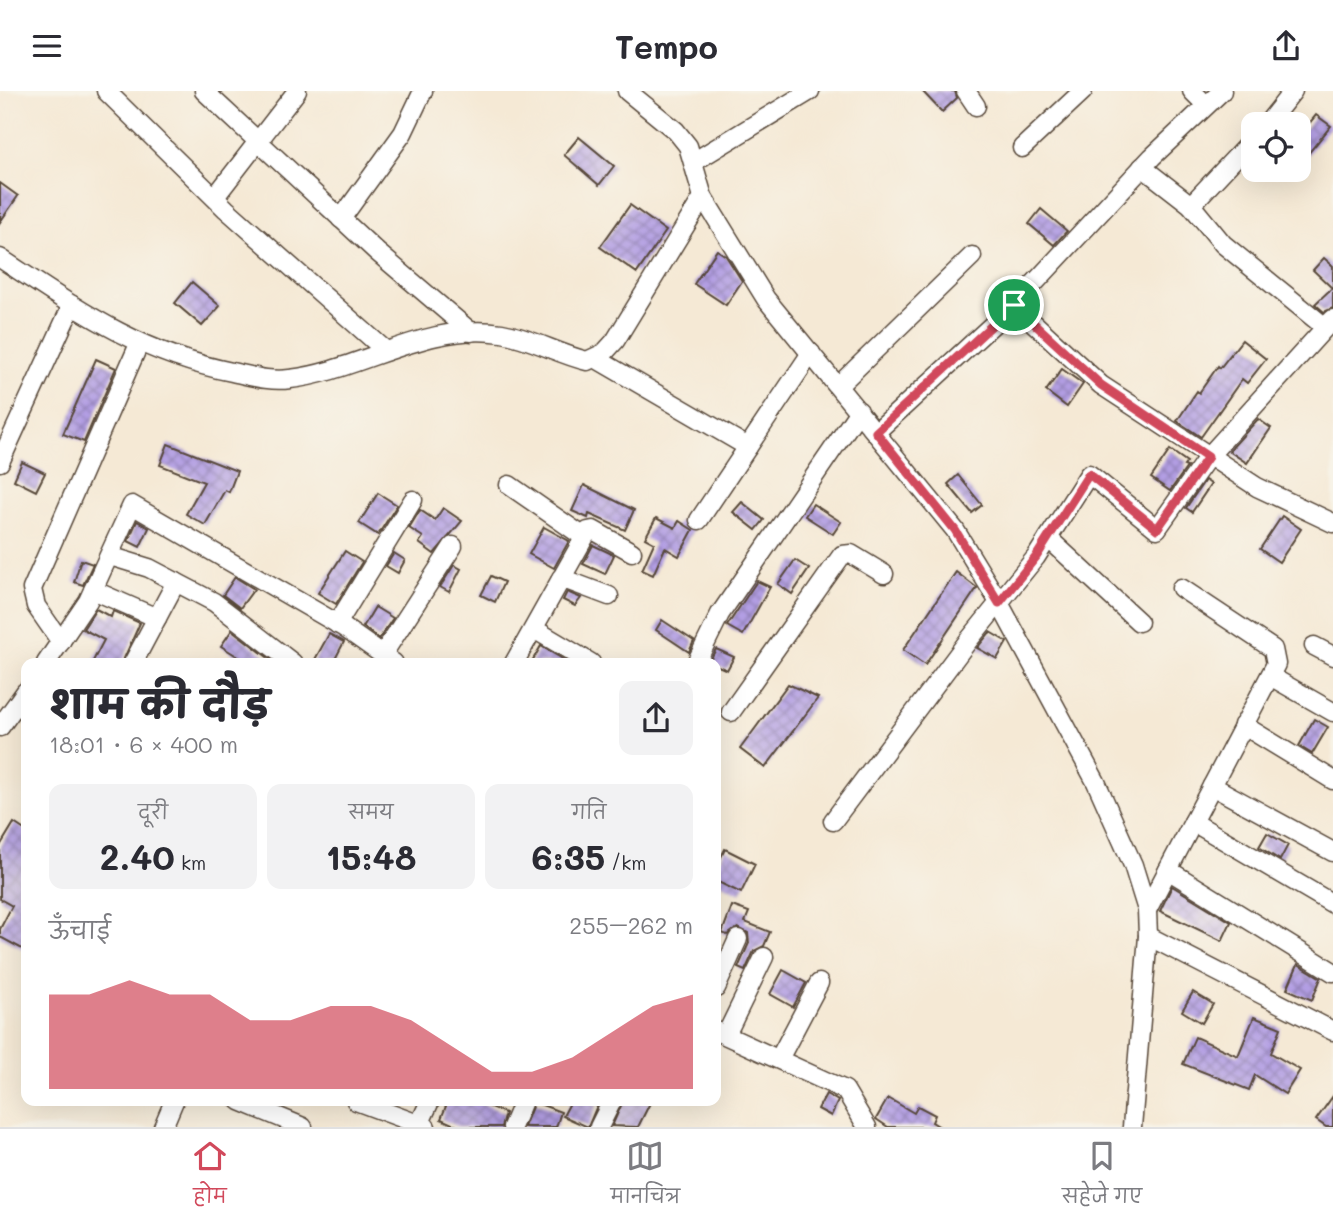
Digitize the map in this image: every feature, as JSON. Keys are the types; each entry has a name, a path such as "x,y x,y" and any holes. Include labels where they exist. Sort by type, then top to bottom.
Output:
{"street":[{"path":"106,91 215,197 386,351"},
{"path":"204,91 341,219 471,332"},
{"path":"215,197 297,91"},
{"path":"341,219 403,133 423,91"},
{"path":"627,91 676,131 695,161 703,197 766,299 955,530 999,603 1096,782 1133,865 1147,910 1148,936 1132,1127"},
{"path":"695,161 810,91"},
{"path":"1022,148 1083,91"},
{"path":"876,432 1014,305 1142,167 1199,98 1222,91"},
{"path":"1276,112 1293,91"},
{"path":"1191,205 1241,152"},
{"path":"832,821 1048,538 1089,474 1157,529 1208,457 1329,323 1223,244 1191,205 1142,167"},
{"path":"0,258 139,344 173,358 269,379 291,379 436,337 471,332 501,333 587,361 604,353 615,341 703,197"},
{"path":"838,386 972,256"},
{"path":"0,462 72,305"},
{"path":"1014,305 1092,378 1256,487 1333,523"},
{"path":"61,642 36,606 32,589 139,344"},
{"path":"699,520 811,353"},
{"path":"595,358 748,447"},
{"path":"698,658 720,614 859,411"},
{"path":"509,485 584,537"},
{"path":"337,624 413,500"},
{"path":"50,658 93,590 132,505 337,624 388,658 453,546"},
{"path":"517,658 584,537 593,530 632,552"},
{"path":"1048,538 1139,622"},
{"path":"731,712 842,555 851,554 884,573"},
{"path":"110,556 149,568 214,602 287,658"},
{"path":"561,578 609,596"},
{"path":"136,658 176,582"},
{"path":"1147,910 1276,664 1273,649 1181,588"},
{"path":"93,590 157,618"},
{"path":"534,629 583,658"},
{"path":"1314,646 1333,656"},
{"path":"1270,676 1333,712"},
{"path":"0,727 21,698"},
{"path":"1243,725 1333,780"},
{"path":"1212,786 1333,852"},
{"path":"1193,823 1333,904"},
{"path":"1168,870 1333,972"},
{"path":"1148,936 1333,1031"},
{"path":"721,977 738,939"},
{"path":"764,957 721,1033 845,1090 867,1127"},
{"path":"779,1059 819,983"},
{"path":"163,1127 172,1106"},
{"path":"252,1106 303,1127"},
{"path":"369,1106 421,1126 428,1106"},
{"path":"512,1127 521,1106"},
{"path":"599,1127 609,1106"}],"building":[{"path":"922,91 955,91 957,98 942,112"},
{"path":"1316,115 1331,126 1311,150 1311,121"},
{"path":"579,137 614,166 599,185 564,155"},
{"path":"0,183 18,196 0,222"},
{"path":"630,205 666,231 637,273 600,247"},
{"path":"1041,209 1067,231 1054,245 1029,224"},
{"path":"717,250 726,256 742,281 726,305 694,284"},
{"path":"1324,258 1333,266 1333,308 1324,312 1315,304 1332,288 1313,270"},
{"path":"192,282 220,306 202,326 175,303"},
{"path":"1242,340 1266,359 1247,383 1242,379 1201,437 1177,421 1197,391 1199,393 1218,366 1220,368"},
{"path":"96,359 116,368 84,442 63,434"},
{"path":"1062,369 1083,384 1067,407 1046,391"},
{"path":"1258,419 1271,428 1247,463 1229,451"},
{"path":"168,444 237,471 229,492 225,490 205,525 186,514 204,482 160,465"},
{"path":"1170,450 1187,462 1184,466 1187,467 1170,491 1151,478"},
{"path":"22,462 45,473 36,491 14,480"},
{"path":"958,475 982,505 972,513 948,484"},
{"path":"1205,480 1211,484 1192,512 1186,508"},
{"path":"584,485 634,510 625,530 589,514 588,518 572,511"},
{"path":"378,493 397,505 378,535 359,523"},
{"path":"742,502 764,520 756,530 733,512"},
{"path":"813,504 841,522 833,534 805,516"},
{"path":"443,508 462,521 434,554 419,543 423,537 409,528 420,510 435,520"},
{"path":"1282,516 1301,529 1279,562 1260,549"},
{"path":"656,518 675,528 679,521 693,530 679,556 665,548 653,575 642,570 654,543 645,538"},
{"path":"137,521 149,528 140,547 128,541"},
{"path":"544,527 569,541 554,568 529,554"},
{"path":"593,545 614,555 605,574 583,564"},
{"path":"345,551 362,562 336,604 318,593"},
{"path":"394,553 405,560 398,573 386,566"},
{"path":"81,560 93,564 83,585 74,582"},
{"path":"795,560 809,569 792,594 778,584"},
{"path":"454,565 461,569 449,592 440,587"},
{"path":"956,572 977,588 925,665 903,650"},
{"path":"491,576 504,582 495,602 481,595"},
{"path":"235,577 254,589 240,608 223,595"},
{"path":"757,581 770,587 743,635 727,626"},
{"path":"567,592 581,598 575,606 563,600"},
{"path":"375,607 393,618 379,639 363,627"},
{"path":"96,609 111,617 113,611 140,623 124,658 95,658 104,640 83,629"},
{"path":"662,620 694,641 689,652 656,630"},
{"path":"232,630 268,658 240,658 221,646"},
{"path":"990,632 1007,642 997,659 977,648"},
{"path":"329,634 344,642 336,658 316,658"},
{"path":"541,646 561,658 534,658"},
{"path":"716,649 734,657 727,670 721,667 721,658 711,658"},
{"path":"788,684 818,698 765,768 740,749"},
{"path":"1314,719 1328,727 1312,754 1299,746"},
{"path":"14,823 21,828 21,948 0,937 0,929 12,906 0,899 0,846"},
{"path":"1267,833 1288,845 1280,860 1259,847"},
{"path":"725,849 755,864 741,893 721,883 721,857"},
{"path":"1172,886 1231,922 1222,941 1160,911"},
{"path":"732,906 749,912 745,922 770,932 764,946 754,951 745,971 738,968 749,943 748,933 738,928 727,935 722,933"},
{"path":"1298,964 1321,978 1312,1000 1287,989"},
{"path":"783,970 806,983 793,1007 770,994"},
{"path":"1193,992 1213,1004 1202,1023 1182,1011"},
{"path":"1254,1017 1281,1028 1271,1053 1300,1070 1285,1094 1255,1075 1249,1090 1183,1064 1195,1037 1238,1056"},
{"path":"826,1094 838,1101 831,1116 818,1109"},
{"path":"1333,1096 1333,1127 1326,1127 1316,1120"},
{"path":"888,1098 914,1113 918,1106 935,1115 932,1122 940,1127 888,1127 876,1119"},
{"path":"446,1106 488,1106 505,1113 501,1127 459,1127 441,1119"},
{"path":"532,1106 545,1106 561,1112 556,1127 524,1127"},
{"path":"568,1106 597,1106 588,1127 563,1116"},
{"path":"621,1106 648,1106 638,1127 612,1126"}],"route":[{"path":"1014,305 1101,385 1208,457 1157,529 1089,474 1036,557 999,603 955,530 876,432 1014,305"}]}
